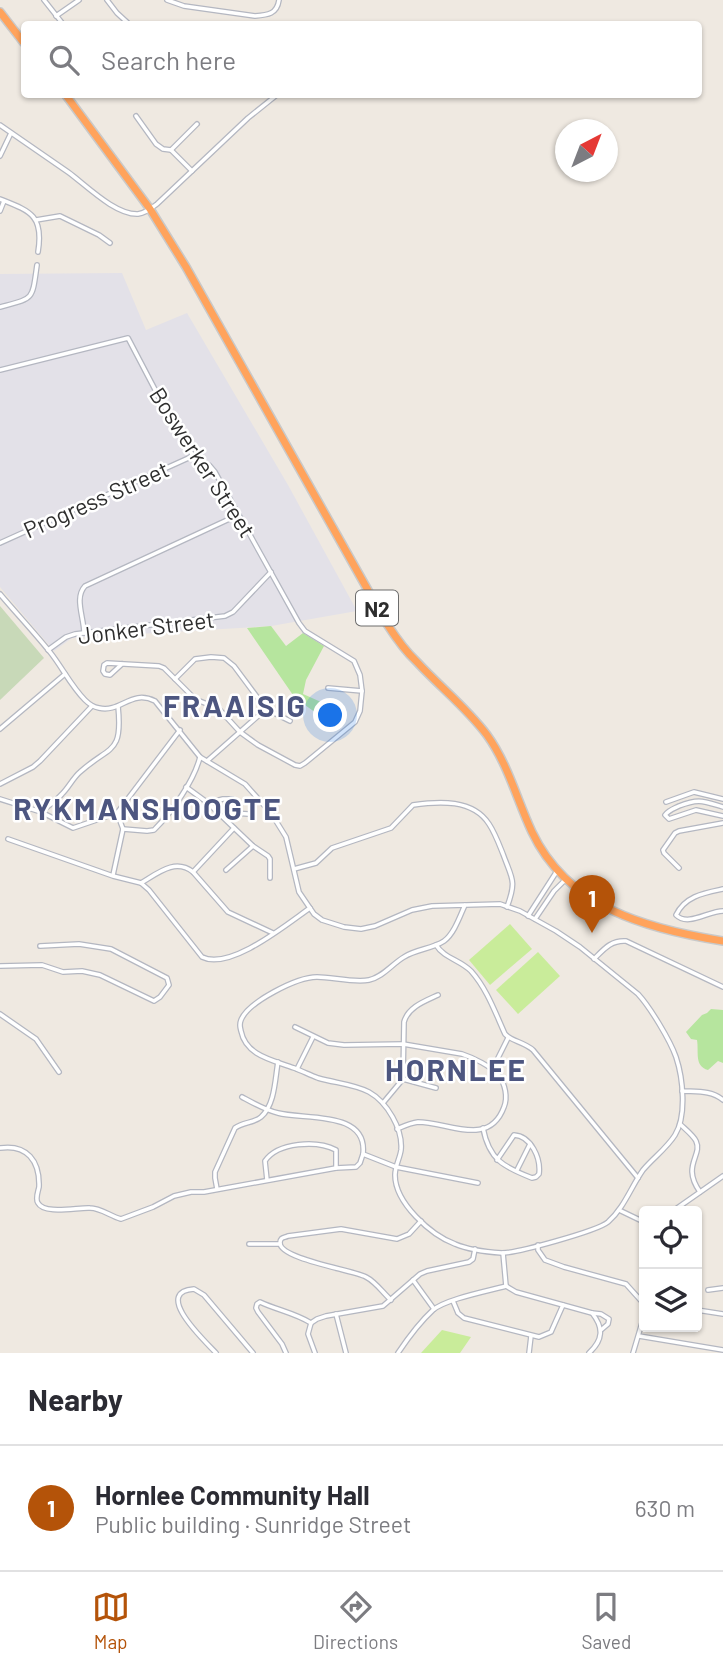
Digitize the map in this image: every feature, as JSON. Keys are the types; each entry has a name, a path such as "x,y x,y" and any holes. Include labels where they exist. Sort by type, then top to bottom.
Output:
{"highway":[{"path":"0,12 21,39"},
{"name":"N2","path":"68,98 150,209 216,318 379,612 416,662 465,710 488,737 509,775 539,847 548,860 589,897 629,919 669,932 723,941"}],"street":[{"path":"44,0 61,21"},
{"path":"57,16 79,0"},
{"path":"107,0 126,21"},
{"path":"167,0 192,7 255,16 272,13 277,9 279,0"},
{"path":"0,125 113,206 135,214 150,209 273,98"},
{"path":"136,116 156,144 170,150 192,171"},
{"path":"170,150 197,124"},
{"path":"0,156 11,133"},
{"path":"0,211 2,200 27,210 36,220 38,252"},
{"path":"36,220 60,216 110,243"},
{"path":"0,307 28,299 32,293 37,265"},
{"name":"Boswerker Street","path":"0,370 128,338 193,456 212,467 299,623 305,631 354,661 360,675 362,691"},
{"name":"Progress Street","path":"0,543 193,456"},
{"path":"84,633 79,593 85,586 238,514"},
{"name":"Jonker Street","path":"48,650 66,637 84,633 225,616 233,612 271,572"},
{"path":"0,594 48,650 82,698 92,706 102,709 117,706 132,698 149,698 160,706 201,757 245,783 271,813 286,837 299,892 314,914 328,923 361,929 432,905 492,904 508,906 571,941 638,994 676,1055 680,1071 682,1116 676,1134 638,1178 619,1210 600,1228 503,1253 451,1243 421,1221 402,1198 396,1182 396,1167 401,1148 397,1129 383,1103 370,1092 357,1087 317,1078 263,1057 245,1043 241,1035 241,1018 251,1006 279,989 310,977 362,981 373,979 405,956 443,942 465,905"},
{"path":"175,679 195,659 223,658 234,666 266,709 290,721"},
{"path":"122,664 110,675 103,671 105,664 122,664 159,666 195,699 222,712 240,732 268,751 300,766 355,722 360,711 362,691 328,688"},
{"path":"0,729 65,673"},
{"path":"0,784 33,767 92,706"},
{"path":"41,812 64,793 79,773 116,744 119,730 117,706"},
{"path":"207,761 266,709"},
{"path":"0,799 41,812 73,828 117,813 180,730"},
{"path":"123,830 154,830 186,787 201,757"},
{"path":"186,787 269,857 270,878"},
{"path":"666,802 694,792 723,799"},
{"path":"208,803 232,799"},
{"path":"723,807 692,800 669,810 665,815 669,819 696,810 723,816"},
{"path":"294,869 316,863 332,848 391,828 413,805 452,802 481,815 491,828 514,882 508,906"},
{"path":"113,876 123,830 117,813"},
{"path":"223,817 234,813 248,814"},
{"path":"679,868 663,850 675,833 723,823"},
{"path":"193,872 234,828"},
{"path":"8,839 113,876 141,883 206,960 222,960 237,955 310,908"},
{"path":"226,870 253,846"},
{"path":"141,883 169,867 188,868 228,912 273,933"},
{"path":"528,916 558,870"},
{"path":"535,919 554,891 567,879"},
{"path":"723,889 694,896 676,915 687,920 723,911"},
{"path":"594,959 617,940 626,941 723,987"},
{"path":"0,966 42,965 63,972 82,971 100,975 154,1001 169,985 167,978 111,949 79,944 40,946"},
{"path":"436,945 443,954 470,970 489,999 508,1038 533,1050 638,1178"},
{"path":"383,1103 403,1079 406,1015 438,995"},
{"path":"0,1014 36,1039 59,1072"},
{"path":"295,1027 328,1043 403,1044 462,1054 492,1070 499,1077 506,1093 501,1115 483,1128 468,1131 414,1122 397,1129"},
{"path":"297,1069 313,1037"},
{"path":"492,1070 508,1038"},
{"path":"217,1189 215,1172 235,1128 261,1117 271,1101 278,1062"},
{"path":"403,1079 436,1088"},
{"path":"681,1091 706,1092 722,1097"},
{"path":"0,1148 24,1150 33,1160 38,1178 37,1201 43,1208 94,1208 121,1219 174,1196 191,1192 356,1167 360,1163 364,1146 361,1136 344,1124 316,1116 284,1114 242,1097"},
{"path":"680,1124 696,1140 698,1146 691,1171 694,1184 700,1192"},
{"path":"483,1128 489,1149 497,1160 503,1165 532,1178 539,1174 540,1163 523,1136 514,1135 497,1160"},
{"path":"267,1180 265,1161 270,1154 275,1150 309,1143 336,1150 336,1168"},
{"path":"516,1171 530,1144"},
{"path":"363,1154 396,1167 478,1184"},
{"path":"680,1206 723,1176"},
{"path":"619,1210 639,1220"},
{"path":"280,1244 282,1238 288,1236 341,1229 397,1239 409,1234 421,1221"},
{"path":"249,1244 280,1244"},
{"path":"280,1244 286,1252 297,1257 368,1278 391,1300"},
{"path":"538,1245 538,1250 545,1260 626,1284 639,1297"},
{"path":"315,1353 308,1334 311,1322 336,1314 383,1306 413,1279 427,1271 469,1262 473,1259 475,1249"},
{"path":"503,1253 506,1286"},
{"path":"413,1279 434,1309"},
{"path":"398,1353 434,1309 506,1286 516,1292 601,1314 609,1319 608,1324 601,1330"},
{"path":"216,1353 179,1307 178,1298 186,1290 194,1289 204,1295 253,1353"},
{"path":"708,1290 723,1289"},
{"path":"453,1301 458,1313 464,1318 539,1337 551,1332 563,1305"},
{"path":"286,1353 258,1312 257,1304 260,1302 311,1322"},
{"path":"702,1311 723,1314"},
{"path":"589,1353 600,1340 601,1330 592,1313"},
{"path":"336,1314 346,1353"},
{"path":"634,1353 640,1332"},
{"path":"529,1353 531,1336"},
{"path":"639,1336 723,1350"}],"shaded area":[{"path":"122,273 146,330 187,313 288,485 357,611 271,626 72,638 54,651 0,587 0,274"}],"green space":[{"path":"0,606 44,658 0,700"},
{"path":"271,626 286,646 303,633 324,646 306,680 303,694 339,706 336,727 295,698 247,628"},
{"path":"510,924 532,949 490,985 469,960"},
{"path":"538,952 560,976 518,1014 496,990"},
{"path":"711,1009 723,1010 723,1063 718,1061 708,1070 699,1062 697,1040 691,1039 686,1032"},
{"path":"442,1330 471,1337 460,1353 421,1353"}],"place":[{"name":"Hornlee Community Hall","path":"592,933"}],"district":[{"name":"FRAAISIG","path":"235,705"},
{"name":"RYKMANSHOOGTE","path":"148,808"},
{"name":"HORNLEE","path":"456,1069"}]}
